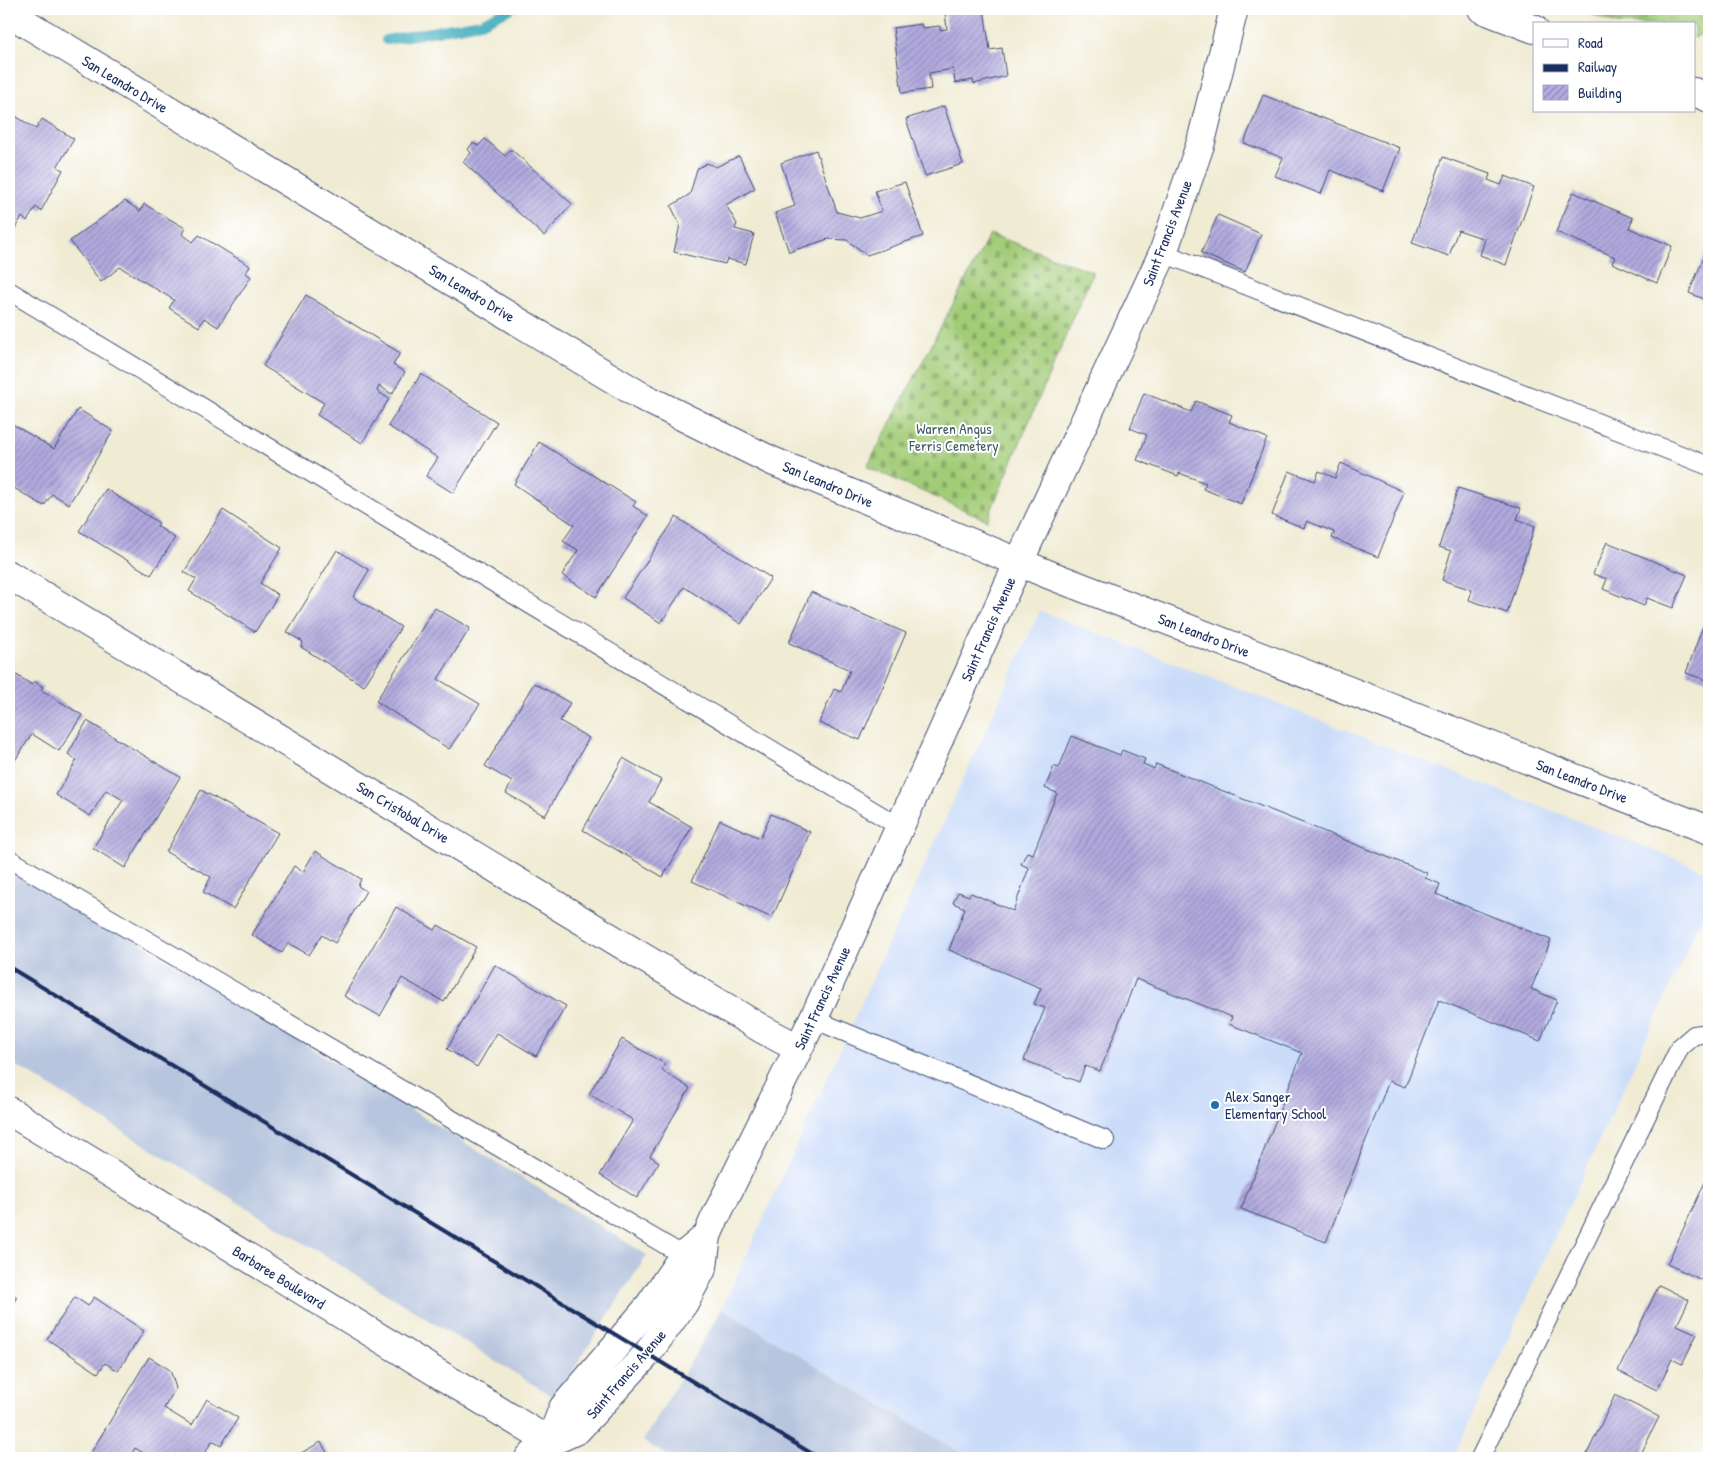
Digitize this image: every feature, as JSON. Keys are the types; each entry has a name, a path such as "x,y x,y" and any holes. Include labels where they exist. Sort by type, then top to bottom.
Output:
{"street":[{"name":"Saint Francis Avenue","path":"540,1450 577,1430 647,1354 684,1303 693,1261 813,1019 1019,562 1163,253 1201,142 1234,9"},
{"path":"1482,9 1533,29"},
{"name":"San Leandro Drive","path":"9,13 641,396 772,461 1019,562 1709,830"},
{"path":"1696,93 1709,98"},
{"name":"San Cristobal Drive","path":"9,575 762,1029 798,1048"},
{"name":"Barbaree Boulevard","path":"9,1111 540,1450"}],"lane":[{"path":"1163,253 1709,466"},
{"path":"9,290 900,827"},
{"path":"9,859 693,1261"},
{"path":"813,1019 1105,1140"},
{"path":"1480,1458 1680,1047 1694,1035 1709,1033"}],"shaded area":[{"name":"Alex Sanger Elementary School","path":"1040,611 1709,872 1709,902 1453,1458 969,1458 722,1309"},
{"path":"9,862 647,1255 555,1398 9,1061"},
{"path":"722,1309 969,1458 672,1458 643,1441"}],"green space":[{"path":"1577,9 1709,9 1709,30 1696,37 1696,22 1612,22"},
{"name":"Warren Angus Ferris Cemetery","path":"990,234 1093,272 987,520 867,467"}],"building":[{"path":"984,9 990,50 1002,48 1006,76 974,84 973,80 955,83 953,69 929,73 931,89 902,93 893,28 921,24 922,28 940,26 940,30 947,29 945,12"},
{"path":"1263,95 1400,148 1383,191 1330,170 1321,194 1275,176 1283,158 1244,143"},
{"path":"944,106 963,164 925,176 906,119"},
{"path":"9,112 36,129 42,119 74,139 57,167 63,170 41,211 36,207 27,221 22,217 14,230 9,227"},
{"path":"485,139 505,156 511,149 572,204 544,236 463,162 471,153 468,149 473,143 478,146"},
{"path":"816,150 837,212 860,218 882,211 875,191 905,182 923,236 867,255 847,240 828,239 789,252 775,213 795,206 781,163"},
{"path":"739,156 755,188 726,205 737,224 735,229 754,234 746,264 727,259 725,264 674,252 680,225 671,206 690,194 697,169 707,163 716,167"},
{"path":"1443,157 1490,174 1488,180 1501,185 1505,176 1534,187 1506,265 1480,255 1485,239 1458,230 1449,256 1412,243"},
{"path":"1573,192 1633,218 1629,228 1672,246 1657,283 1612,263 1615,257 1556,232"},
{"path":"125,201 140,211 144,204 185,228 182,234 193,242 199,235 250,266 246,273 251,277 218,327 204,318 199,327 169,308 174,300 120,267 101,282 70,241"},
{"path":"1218,215 1261,234 1245,272 1201,253"},
{"path":"1707,249 1709,250 1709,301 1689,293"},
{"path":"306,295 400,353 393,365 405,372 392,394 379,386 377,391 389,399 362,443 317,415 324,403 263,366"},
{"path":"421,374 497,422 453,493 426,476 438,458 388,426"},
{"path":"1144,393 1191,412 1196,401 1232,415 1229,422 1267,438 1241,504 1203,489 1206,483 1179,473 1178,476 1137,460 1147,435 1130,428"},
{"path":"78,409 113,431 69,504 52,494 44,506 9,485 9,422 54,449"},
{"path":"539,442 636,502 633,506 648,516 596,597 562,575 578,550 563,541 574,525 514,484"},
{"path":"1341,463 1404,492 1378,557 1332,538 1334,532 1307,521 1304,528 1272,515 1289,471 1315,481 1319,471 1335,478"},
{"path":"1458,488 1521,508 1517,519 1535,526 1507,613 1469,600 1472,590 1442,580 1451,551 1439,547"},
{"path":"106,489 159,523 157,526 175,538 151,575 79,531"},
{"path":"223,510 282,548 260,583 278,595 255,632 189,591 196,579 184,572"},
{"path":"676,517 771,578 741,624 684,587 661,623 623,598"},
{"path":"1607,542 1687,575 1673,608 1647,598 1644,606 1603,589 1607,579 1593,574"},
{"path":"337,550 369,570 353,597 401,627 364,686 301,647 303,642 287,632"},
{"path":"811,592 906,633 860,740 819,723 834,689 841,692 850,670 789,643"},
{"path":"435,608 470,628 438,679 480,704 449,749 376,701"},
{"path":"1709,609 1709,681 1686,673"},
{"path":"9,670 32,685 34,681 43,687 41,690 82,715 59,751 32,734 14,762 9,759"},
{"path":"534,683 570,703 560,721 589,738 545,816 506,793 512,782 485,766"},
{"path":"87,721 180,777 125,868 93,848 123,800 106,790 90,816 56,795 77,760 68,754"},
{"path":"1072,736 1120,755 1122,750 1145,759 1143,764 1154,769 1156,764 1427,873 1425,878 1440,884 1436,894 1551,940 1531,989 1557,1000 1540,1041 1439,1000 1405,1087 1389,1081 1326,1242 1241,1209 1302,1053 1229,1024 1232,1017 1136,979 1100,1071 1085,1066 1079,1082 1024,1060 1045,1008 1034,1004 1041,988 949,950 965,908 953,903 958,892 969,896 971,893 1013,911 1029,868 1021,864 1027,852 1033,854 1057,793 1045,788 1054,766 1059,768"},
{"path":"623,758 661,780 649,802 692,827 663,877 583,830"},
{"path":"201,790 278,833 233,909 203,892 211,877 166,852"},
{"path":"771,814 810,832 772,918 692,881 720,820 760,838"},
{"path":"315,851 361,879 358,886 366,891 335,943 322,935 309,955 288,943 282,953 252,935 294,866 303,872"},
{"path":"396,907 435,930 438,925 476,947 444,1002 402,978 380,1016 344,996"},
{"path":"495,965 566,1006 536,1056 497,1033 477,1067 447,1049"},
{"path":"622,1039 665,1064 662,1071 690,1088 650,1156 659,1162 637,1198 600,1175 633,1120 589,1094"},
{"path":"1706,1180 1709,1182 1709,1272 1706,1271 1702,1280 1667,1264"},
{"path":"1659,1285 1689,1300 1677,1325 1697,1334 1682,1364 1672,1359 1657,1390 1618,1371"},
{"path":"9,1292 17,1297 9,1310"},
{"path":"75,1297 88,1306 94,1297 144,1331 118,1371 105,1363 98,1373 47,1339"},
{"path":"149,1357 170,1370 176,1388 164,1408 192,1425 207,1399 238,1418 221,1446 212,1441 202,1458 152,1458 135,1448 129,1458 96,1458 90,1454"},
{"path":"1615,1395 1659,1417 1639,1458 1585,1458"},
{"path":"321,1442 330,1458 292,1458"}],"waterway":[{"path":"386,40 481,23 510,9"}],"railway":[{"path":"9,967 819,1458"}],"place":[{"name":"Alex Sanger Elementary School","path":"1215,1105"}]}
